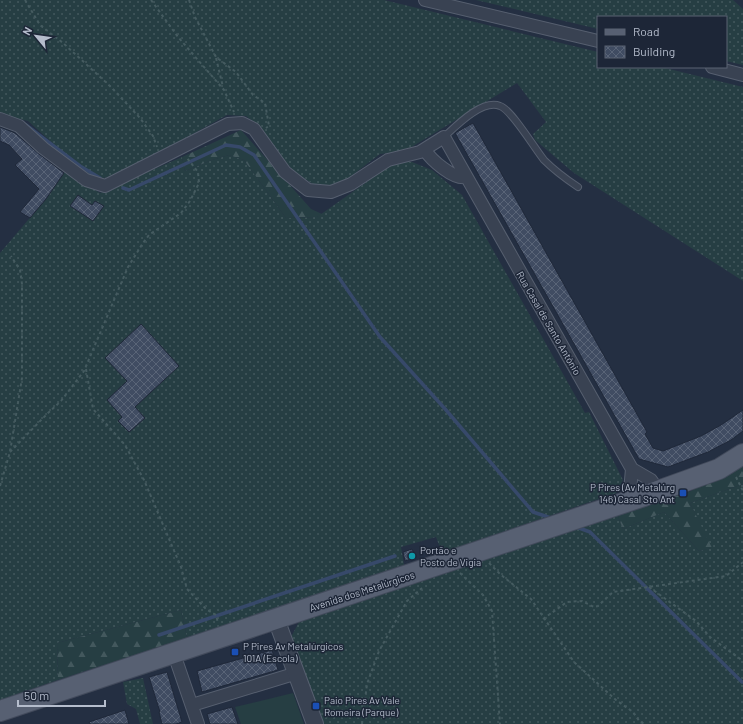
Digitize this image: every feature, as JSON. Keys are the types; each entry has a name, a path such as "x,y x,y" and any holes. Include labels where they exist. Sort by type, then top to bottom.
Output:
{"main road":[{"name":"Avenida dos Metalúrgicos","path":"0,711 632,500 719,469 743,454"}],"street":[{"path":"425,0 597,41"},
{"path":"716,68 743,75"},
{"path":"0,119 19,126 44,148 86,180 105,186 228,124 242,123 254,130 285,172 308,190 331,192 351,184 388,160 425,150 444,137"},
{"name":"Rua Casal de Santo António","path":"444,137 632,469"},
{"path":"425,150 433,161 448,171 458,177 466,177"},
{"path":"632,500 630,491 632,469 651,480 658,491"},
{"path":"276,619 315,724"},
{"path":"174,654 198,724"},
{"path":"192,705 297,673"}],"lane":[{"path":"444,137 461,121 481,108 490,105 500,105 509,112 545,161 578,187"}],"path":[{"path":"25,0 40,25 63,42 111,87 140,118 153,136 161,159"},
{"path":"151,0 178,37 224,90"},
{"path":"188,0 195,17 216,57 224,90 232,106 236,123"},
{"path":"216,57 236,72 253,95 265,103 269,126 263,131 261,138"},
{"path":"10,452 61,401 86,368 128,267 143,243 149,235 181,213 190,201 199,183 198,172 181,149"},
{"path":"0,486 10,452 22,378 22,284 20,270 11,256"},
{"path":"86,368 93,409 126,445 147,488 181,567 187,589 206,609 216,615 219,630"},
{"path":"479,552 500,574 531,599 543,619 574,662 616,700 634,712 640,722 646,724"},
{"path":"450,562 483,595 492,612 500,724"},
{"path":"543,619 567,602 582,602 594,607 598,606 613,592 726,576 743,562"},
{"path":"362,724 367,684 379,651 407,601 422,588 417,572"},
{"path":"648,586 696,620 710,637 743,661"}],"green space":[{"path":"0,0 384,0 597,52 597,68 665,68 743,87 743,281 574,173 535,140 533,134 546,122 517,83 405,151 380,154 342,183 323,188 313,184 294,172 255,123 246,116 227,115 119,175 98,179 85,172 28,121 0,115"},
{"path":"476,0 733,0 743,9 743,65 727,61 727,16 597,16 597,29"},
{"path":"241,130 311,209 322,214 317,217 286,218 244,160 229,155 185,171 182,157"},
{"path":"229,155 244,160 286,218 317,217 395,162 412,162 432,170 462,195 585,413 589,412 623,480 616,493 442,553 436,537 401,547 404,565 187,638 181,610 57,643 58,680 0,700 0,253 45,200 65,171 100,193 182,157 185,171","holes":["141,325 179,366 135,407 145,418 130,432 119,421 122,417 107,400 127,381 105,358"]},
{"path":"743,463 743,484 690,503 712,548 699,551 664,512 623,529 617,514 689,492"},
{"path":"743,484 743,724 323,724 291,637 300,620 617,514 623,529 664,512 699,551 711,548 690,503"},
{"path":"181,610 187,638 58,680 57,643"},
{"path":"143,678 153,724 140,724 136,709 127,704 123,682"},
{"path":"293,693 304,724 241,724 235,707"}],"building":[{"path":"473,123 647,432 645,434 653,448 663,451 701,436 743,410 743,431 731,440 708,452 668,467 639,459 455,133"},
{"path":"0,127 15,133 64,173 46,199 30,218 20,212 39,189 15,165 22,159 9,145 0,141"},
{"path":"78,195 92,205 95,201 104,206 93,221 70,206"},
{"path":"141,324 179,366 135,407 145,418 129,432 118,421 122,417 107,400 127,381 105,358"},
{"path":"412,549 416,557 405,561 403,552"},
{"path":"272,650 278,670 202,692 197,671"},
{"path":"167,672 182,722 176,724 162,724 160,712 149,677"},
{"path":"232,707 238,724 210,724 207,714"},
{"path":"125,710 129,724 90,724 89,722"}],"waterway":[{"path":"26,125 80,166 100,178"},
{"path":"123,188 129,190 226,145 240,147 254,155 380,337 446,410 533,512 551,518"},
{"path":"579,528 590,532 742,682"},
{"path":"159,635 395,556"}],"place":[{"name":"P Pires (Av Metalúrg 146) Casal Sto Ant","path":"683,493"},
{"name":"Portão e Posto de Vigia","path":"412,556"},
{"name":"P Pires Av Metalúrgicos 101A (Escola)","path":"235,652"},
{"name":"Paio Pires Av Vale Romeira (Parque)","path":"316,706"}]}
